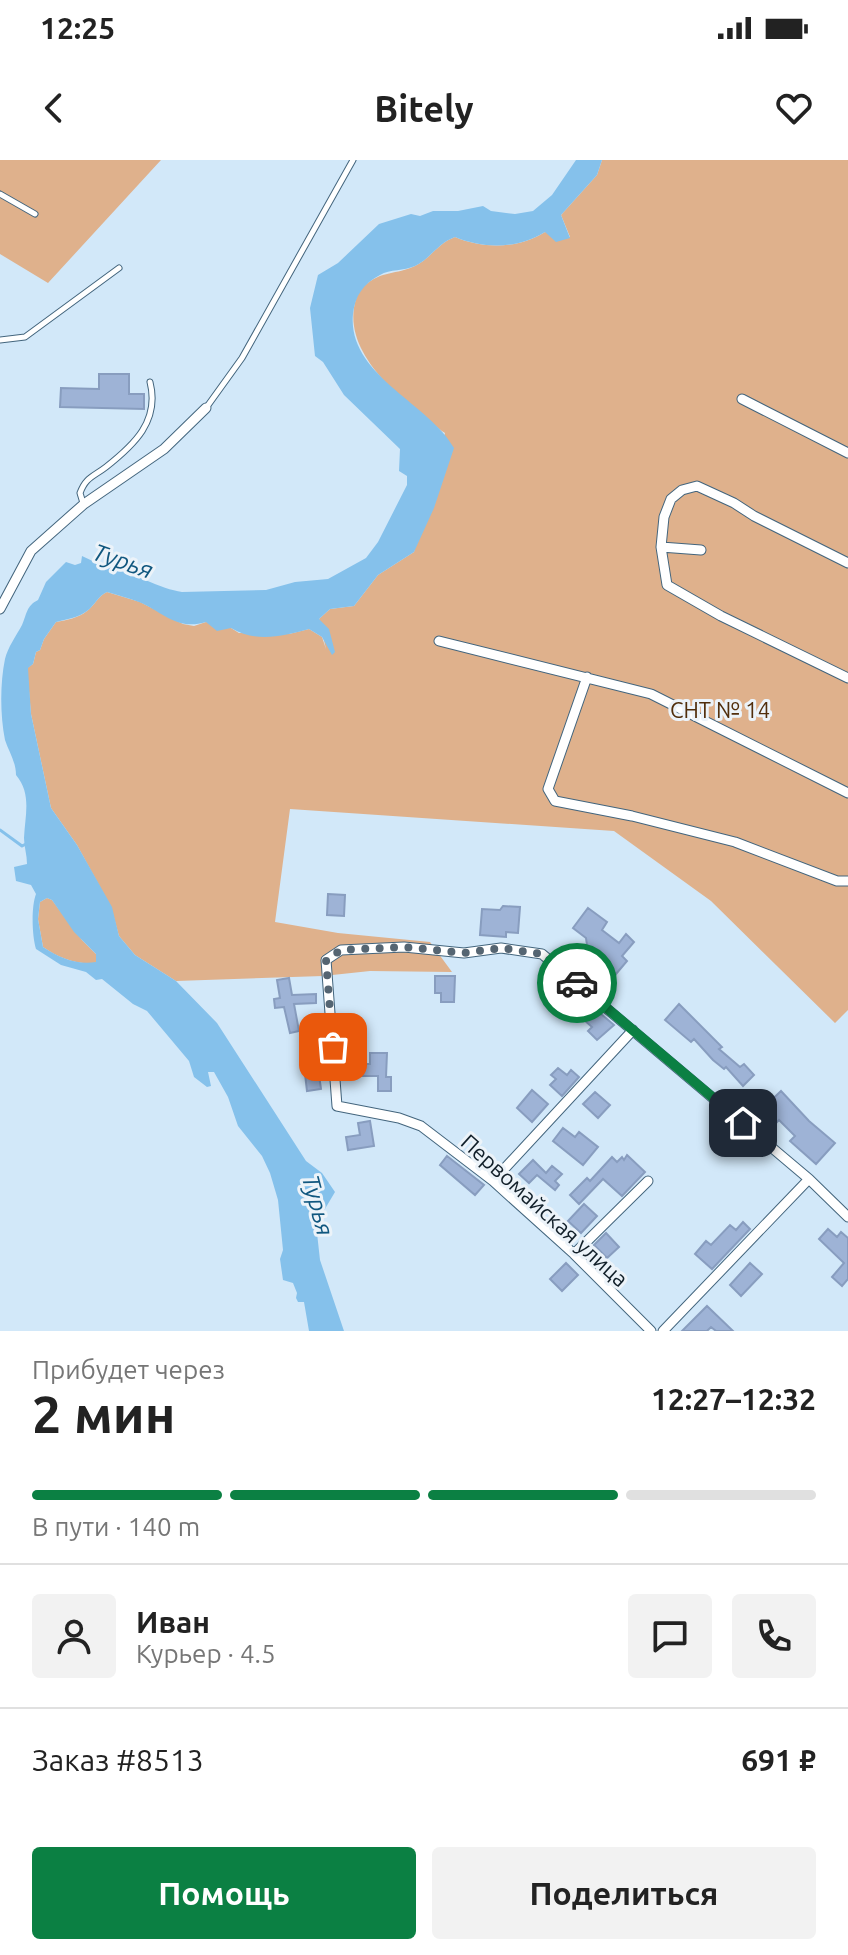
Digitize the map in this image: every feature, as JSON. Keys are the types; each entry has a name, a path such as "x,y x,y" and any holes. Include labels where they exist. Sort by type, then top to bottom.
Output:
{"street":[{"path":"742,399 848,453"},
{"path":"0,609 31,551 84,504 164,449 206,408"},
{"path":"848,563 697,486 682,490 671,499 664,517 661,547 667,585 721,616 848,678"},
{"path":"661,547 701,550"},
{"path":"439,641 651,694 848,793"},
{"path":"587,677 548,789 555,801 735,842 837,881 848,881"},
{"name":"Первомайская улица","path":"633,1030 542,954 501,948 464,953 404,947 341,950 326,960 337,1106 399,1118 421,1126 493,1181 574,1254 651,1331"},
{"path":"493,1181 633,1030 809,1179 848,1217"},
{"path":"663,1331 809,1179"},
{"path":"574,1254 648,1181"}],"lane":[{"path":"206,408 242,358 353,160"},
{"path":"0,194 35,214"},
{"path":"0,340 25,337 119,268"},
{"path":"84,504 80,493 84,481 121,454 143,433 153,405 150,382"}],"green space":[{"path":"0,160 161,160 48,283 0,254"},
{"name":"СНТ № 14","path":"602,160 848,160 848,1010 835,1023 711,901 614,831 290,809 275,922 338,933 430,942 452,972 370,971 323,976 176,981 135,955 119,936 111,907 77,845 51,808 31,714 27,668 33,664 36,652 56,622 84,613 107,592 140,602 183,624 194,626 206,622 239,633 289,634 309,629 322,637 326,649 319,619 330,609 354,606 378,575 414,552 445,433 398,395 370,363 354,327 358,293 377,277 420,263 455,237 477,244 501,245 524,242 545,232 570,237 561,215 597,175"},
{"path":"47,898 52,900 96,954 96,963 68,960 43,947 38,919 40,902"}],"water":[{"name":"Турья","path":"576,160 602,160 597,175 561,215 570,238 556,242 545,232 524,242 489,245 455,237 415,266 384,273 374,279 358,296 353,314 355,335 363,354 392,387 442,432 454,448 434,508 414,552 378,575 354,606 330,609 319,619 329,629 335,652 332,655 322,637 309,629 270,637 240,633 231,628 217,631 206,622 178,622 139,602 107,592 84,613 56,622 28,668 31,714 51,808 77,845 112,907 119,936 135,955 176,981 217,1023 306,1161 322,1173 335,1192 316,1224 320,1260 344,1331 309,1331 304,1302 298,1302 293,1283 283,1280 278,1200 270,1173 262,1156 238,1126 228,1097 214,1072 208,1072 211,1086 207,1087 194,1077 189,1061 147,1011 133,1004 102,979 96,980 86,972 61,965 36,949 33,906 36,894 31,885 16,881 14,867 27,864 24,838 26,805 24,790 16,775 3,730 1,689 5,659 27,611 38,600 46,582 66,562 81,563 82,556 99,564 113,561 146,580 182,592 266,590 295,582 328,579 366,558 378,542 407,485 407,476 399,471 400,449 344,395 323,362 315,356 310,308 318,275 338,263 379,224 411,214 420,216 433,211 458,211 483,206 491,211 515,214 533,211 552,195","holes":["47,898 52,900 74,932 96,954 96,962 68,960 43,947 38,919 40,902"]}],"building":[{"path":"99,374 129,374 129,394 144,394 144,409 60,407 61,388 99,389"},
{"path":"328,894 345,895 344,916 327,915"},
{"path":"503,906 520,907 518,933 506,932 506,937 480,935 482,909 500,910"},
{"path":"588,908 607,922 602,930 619,943 626,934 634,942 622,956 627,961 616,974 602,962 605,959 587,945 586,938 573,928"},
{"path":"435,976 455,976 454,1002 441,1002 441,993 435,993"},
{"path":"289,978 292,995 316,994 316,1003 294,1004 299,1031 290,1033 284,1007 275,1008 274,999 280,998 277,980"},
{"path":"679,1004 722,1047 719,1049 740,1067 744,1064 754,1075 743,1086 694,1039 691,1042 665,1020"},
{"path":"594,1008 614,1025 597,1040 588,1031 592,1027 584,1020"},
{"path":"370,1053 387,1053 386,1077 391,1077 391,1091 378,1091 378,1076 358,1076 358,1064 370,1064"},
{"path":"326,1062 327,1074 319,1075 321,1089 307,1091 304,1065"},
{"path":"558,1068 567,1075 571,1070 579,1077 562,1096 550,1085 556,1079 551,1075"},
{"path":"532,1090 548,1104 532,1122 517,1108"},
{"path":"781,1091 835,1143 816,1164 790,1141 795,1136 779,1120 774,1125 760,1111"},
{"path":"595,1092 610,1105 598,1118 583,1104"},
{"path":"370,1121 374,1146 348,1150 346,1137 360,1135 358,1123"},
{"path":"563,1128 575,1137 579,1132 598,1147 583,1165 553,1141"},
{"path":"627,1155 645,1172 622,1196 603,1179 579,1204 570,1195 587,1178 590,1181 612,1157 617,1162"},
{"path":"447,1156 484,1185 475,1195 440,1165"},
{"path":"533,1160 546,1173 552,1166 562,1174 555,1181 559,1185 555,1190 537,1175 529,1183 519,1174"},
{"path":"584,1204 597,1216 581,1233 568,1221"},
{"path":"743,1222 750,1229 712,1269 695,1254 706,1241 711,1245 730,1225 736,1230"},
{"path":"828,1229 837,1237 841,1232 848,1238 848,1279 842,1286 832,1277 844,1263 819,1239"},
{"path":"606,1233 619,1247 607,1258 594,1245"},
{"path":"566,1263 578,1275 562,1291 550,1279"},
{"path":"750,1263 762,1274 741,1296 730,1285"},
{"path":"707,1306 733,1331 716,1331 711,1327 707,1331 682,1331"}],"waterway":[{"path":"0,830 22,846 26,844"}],"way so far":[{"path":"333,1047 326,960 341,950 404,947 464,953 501,948 542,954 577,983"}],"route":[{"path":"577,983 743,1123"}]}
